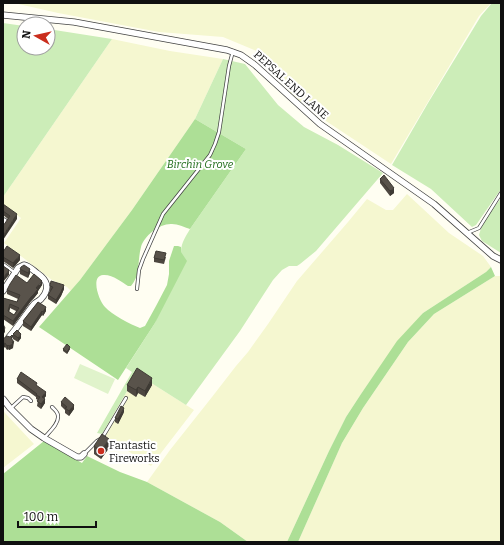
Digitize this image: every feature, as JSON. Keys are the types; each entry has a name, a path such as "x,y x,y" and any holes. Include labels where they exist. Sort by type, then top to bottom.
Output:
{"street":[{"name":"PEPSAL END LANE","path":"3,15 74,22 233,51 255,65 320,124 434,204 493,256 501,260"},
{"path":"3,291 21,266 26,265 42,277 47,284 46,291 41,299 34,305 16,330 9,337"},
{"path":"3,399 31,429 44,438 77,457 81,457 84,454"}],"lane":[{"path":"137,289 139,270 162,214 210,155 215,144 219,132 229,66 233,51"},
{"path":"467,233 479,228 501,193"},
{"path":"3,264 15,273"},
{"path":"10,408 23,397 31,400"},
{"path":"84,454 102,438 126,398"},
{"path":"44,438 57,421 58,413 52,407"}],"green space":[{"path":"14,3 491,3 479,16 391,164 323,119 290,93 259,52 223,37 159,32"},
{"path":"492,3 501,3 501,189 476,225 472,227 431,189 392,165 481,16"},
{"path":"3,23 16,25 16,56 56,56 56,30 112,39 3,197"},
{"path":"112,39 170,51 223,59 195,119 132,210 71,291 67,287 52,280 4,243 21,218 3,205 3,197"},
{"path":"223,59 245,64 278,105 304,127 338,145 383,173 316,251 297,266 289,266 282,270 273,280 240,331 186,405 137,374 102,434 97,433 132,372 126,368 155,323 185,237 246,149 195,119"},
{"name":"Birchin Grove","path":"195,119 246,149 190,229 176,224 167,224 153,231 145,239 141,247 138,272 131,286 128,286 110,276 99,276 96,284 98,295 105,307 126,322 140,328 145,326 167,285 169,261 174,246 181,247 181,252 187,261 155,323 118,380 39,327 80,280 132,210"},
{"path":"407,194 449,233 483,256 491,267 486,272 423,313 377,371 346,417 287,542 248,542 220,522 147,482 170,450 248,352 297,281 367,199 386,210 393,210"},
{"path":"501,198 501,253 482,241 479,235 485,220"},
{"path":"491,267 495,276 434,314 408,342 363,408 342,443 298,542 287,542 346,417 397,341 423,313 486,272"},
{"path":"495,276 501,276 501,542 298,542 342,443 363,408 408,342 434,314"},
{"path":"80,364 115,379 108,394 74,378"},
{"path":"137,374 194,410 151,466 102,434"},
{"path":"3,410 34,444 3,468"},
{"path":"44,441 82,463 87,456 120,472 147,482 220,522 248,542 3,542 3,474"}],"building":[{"path":"384,175 394,188 390,191 380,179"},
{"path":"3,204 17,214 3,236 3,226 10,216 3,211"},
{"path":"7,246 20,255 13,263 3,257 3,252"},
{"path":"156,251 166,253 164,260 154,258"},
{"path":"24,265 30,269 28,273 20,269"},
{"path":"3,266 9,270 3,278"},
{"path":"34,274 42,281 36,288 38,289 13,321 3,315 3,298 17,302 20,295 7,290 16,275 27,283","holes":["10,304 19,308 14,315 8,311"]},
{"path":"51,281 64,285 56,300 48,295 53,287 50,286"},
{"path":"38,302 46,307 31,327 23,321"},
{"path":"17,330 21,334 18,338 13,334"},
{"path":"12,335 13,336 11,338 14,342 12,342 13,344 7,346 5,343 3,344 3,339"},
{"path":"67,344 70,347 67,352 63,349"},
{"path":"137,368 152,378 145,391 138,387 136,390 127,385"},
{"path":"21,372 37,383 36,385 46,392 42,397 45,399 41,404 37,401 40,397 17,379"},
{"path":"65,397 74,405 69,411 61,402"},
{"path":"121,406 124,408 118,419 115,418"},
{"path":"102,434 109,439 101,451 94,446"}],"place":[{"name":"Fantastic Fireworks","path":"101,451"}]}
